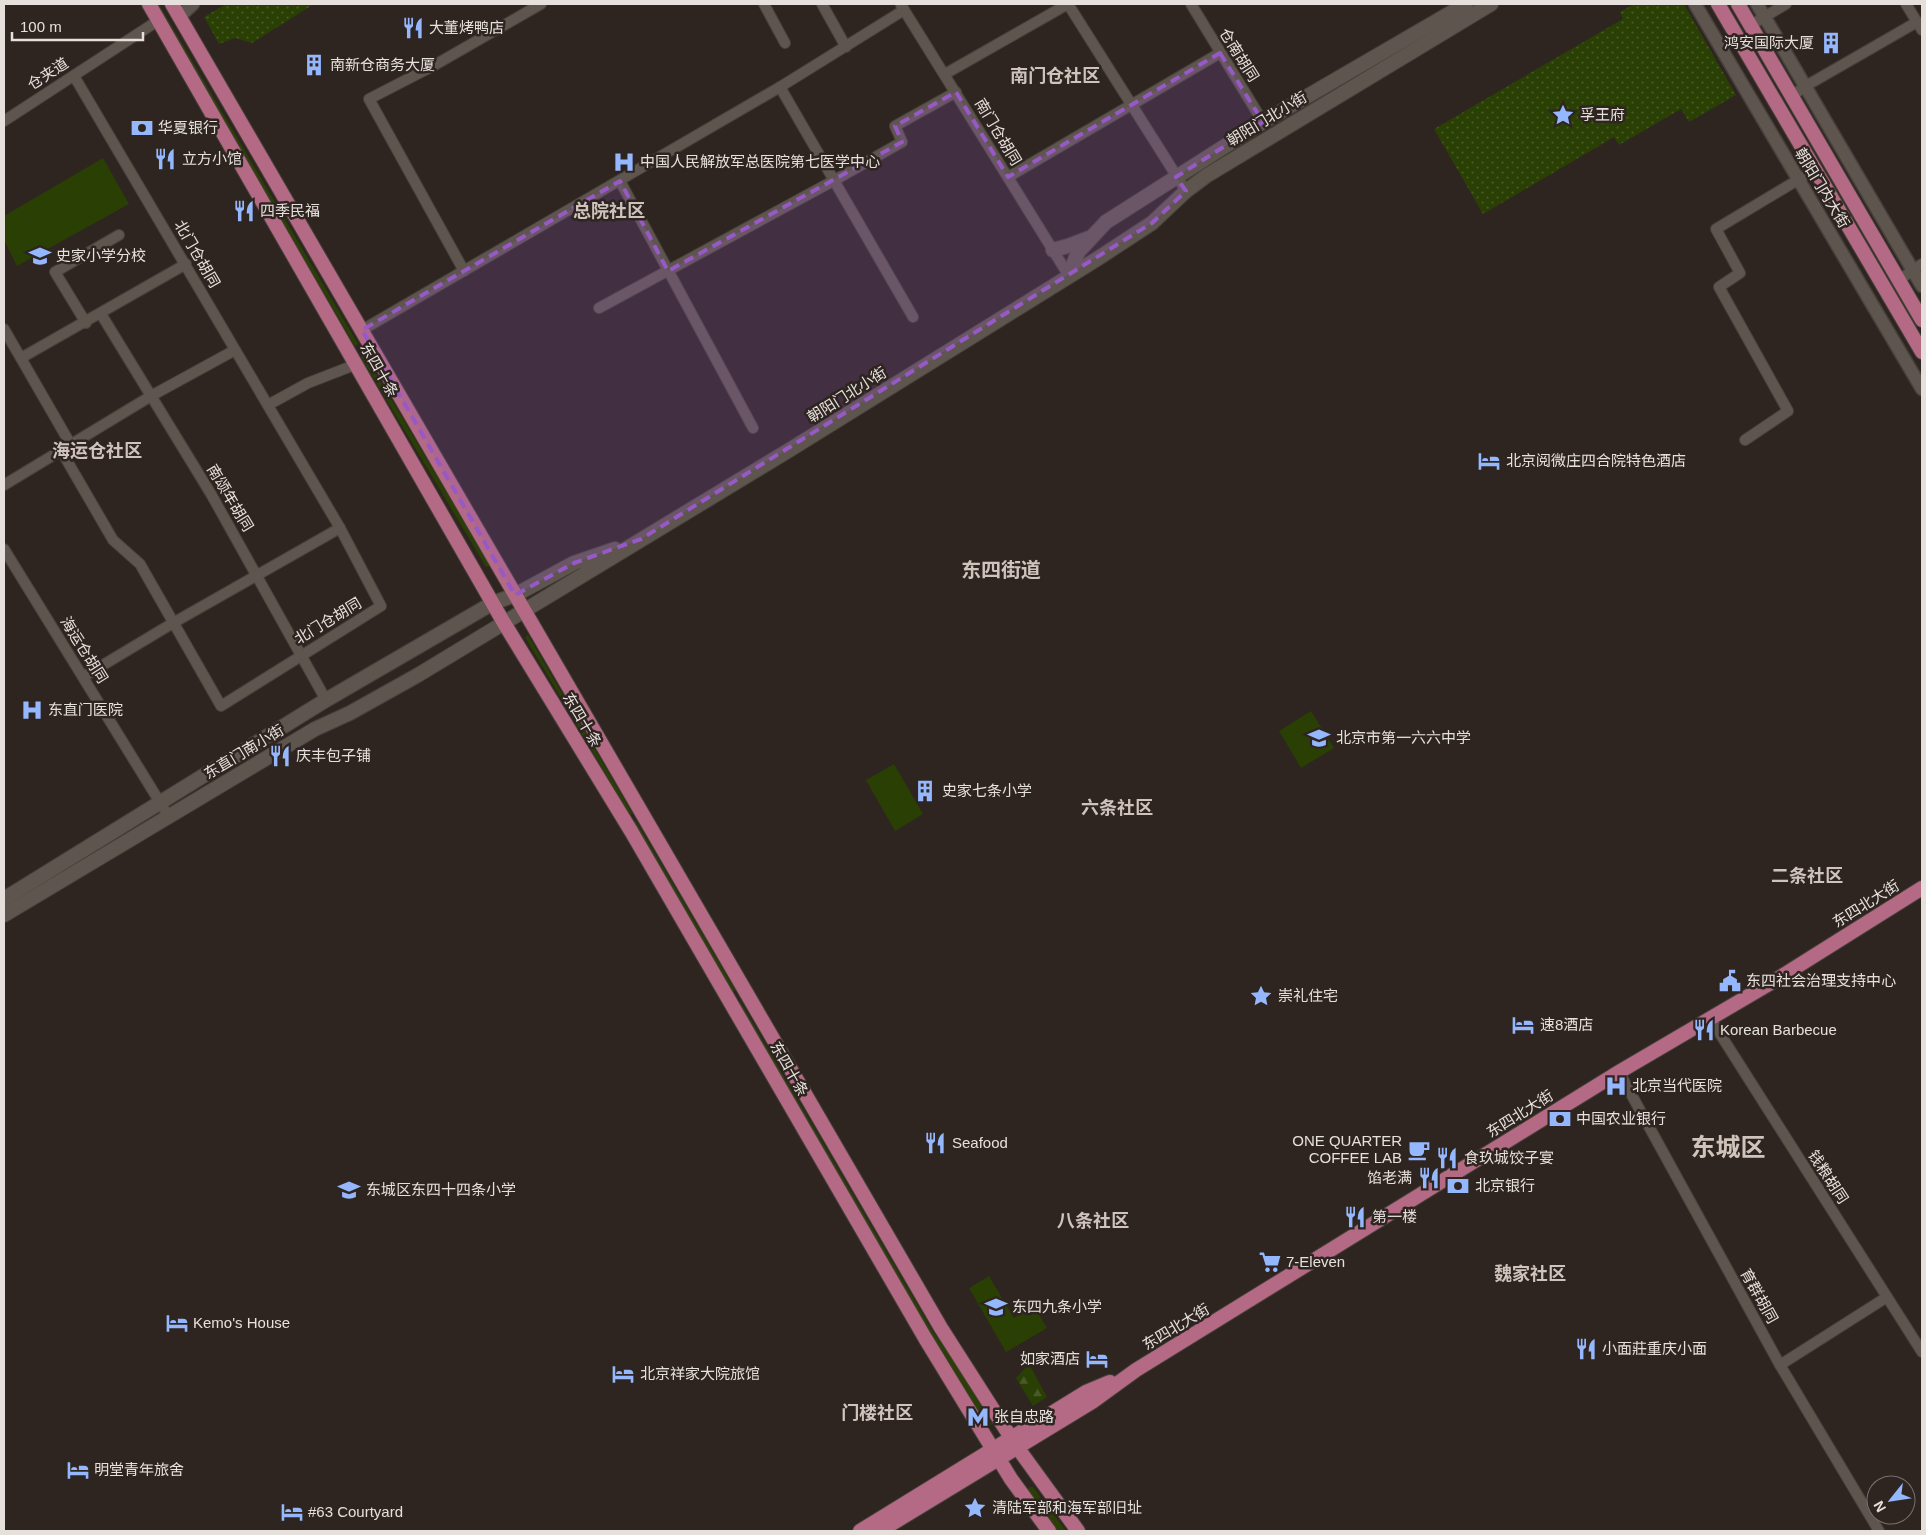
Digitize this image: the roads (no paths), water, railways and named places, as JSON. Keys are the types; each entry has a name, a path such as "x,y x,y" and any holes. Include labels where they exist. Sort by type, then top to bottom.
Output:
{"main road":[{"name":"东四十条","path":"149,4 504,623 631,831 920,1329 996,1455"},
{"name":"东四十条","path":"172,4 941,1328 1015,1443"},
{"name":"朝阳门北小街","path":"1069,276 1078,252 1106,222 1263,122 1466,4"},
{"name":"朝阳门北小街","path":"524,611 1069,276 1152,223 1186,191 1272,135 1491,4"},
{"name":"朝阳门内大街","path":"1718,4 1922,352"},
{"name":"朝阳门内大街","path":"1738,4 1922,320"},
{"path":"1053,250 1090,238"},
{"name":"朝阳门北小街","path":"493,603 515,595 574,563 641,539"},
{"name":"东直门南小街","path":"4,898 326,700 493,603"},
{"name":"东直门南小街","path":"4,915 315,728 350,713 418,675 524,611"},
{"name":"东四北大街","path":"880,1531 1015,1443 1092,1402 1136,1370 1619,1072 1774,981 1922,888"},
{"path":"1015,1443 1078,1531"},
{"path":"996,1455 1049,1531"},
{"name":"东四北大街","path":"860,1531 996,1455"}],"street":[{"path":"179,17 193,4"},
{"path":"464,271 370,99 433,66 541,4"},
{"path":"764,4 785,43"},
{"path":"822,4 846,47"},
{"path":"945,74 1068,4 1186,191"},
{"name":"仓南胡同","path":"1191,4 1263,122"},
{"name":"朝阳门内大街","path":"1695,4 1922,389"},
{"path":"1757,4 1804,87 1918,267 1922,286"},
{"path":"1751,25 1786,4"},
{"path":"1791,97 1804,87 1920,26 1906,4"},
{"path":"362,330 780,87 846,47 902,7"},
{"name":"南门仓胡同","path":"902,7 1069,276"},
{"name":"仓夹道","path":"4,121 159,20"},
{"path":"1008,177 1220,53"},
{"name":"北门仓胡同","path":"71,445 66,460 113,540 140,564 221,706 381,606 340,528 74,76"},
{"path":"780,87 833,182 913,317"},
{"path":"599,308 833,182 902,142 895,126 956,92"},
{"path":"1744,440 1788,411 1718,288 1740,273 1716,229 1816,169"},
{"path":"620,181 753,428"},
{"path":"86,323 55,272 119,235"},
{"path":"21,358 86,323 186,264"},
{"path":"1899,280 1918,267"},
{"name":"南颂年胡同","path":"101,314 258,575 326,700"},
{"path":"4,329 71,445"},
{"path":"4,485 151,396 235,350"},
{"path":"268,405 308,384 357,364"},
{"path":"83,676 172,623 340,528"},
{"name":"海运仓胡同","path":"4,549 7,560 83,676 169,817"},
{"name":"钱粮胡同","path":"1710,1018 1922,1352"},
{"name":"育群胡同","path":"1619,1072 1780,1366 1878,1531"},
{"path":"1780,1366 1887,1297"}],"place":[{"name":"大董烤鸭店","path":"413,28"},
{"name":"鸿安国际大厦","path":"1831,43"},
{"name":"南新仓商务大厦","path":"314,65"},
{"name":"孚王府","path":"1563,115"},
{"name":"华夏银行","path":"142,128"},
{"name":"立方小馆","path":"165,159"},
{"name":"中国人民解放军总医院第七医学中心","path":"624,162"},
{"name":"四季民福","path":"244,211"},
{"name":"史家小学分校","path":"40,256"},
{"name":"北京阅微庄四合院特色酒店","path":"1489,461"},
{"name":"东直门医院","path":"32,710"},
{"name":"北京市第一六六中学","path":"1319,738"},
{"name":"庆丰包子铺","path":"280,756"},
{"name":"史家七条小学","path":"925,791"},
{"name":"东四社会治理支持中心","path":"1730,981"},
{"name":"崇礼住宅","path":"1261,996"},
{"name":"速8酒店","path":"1523,1025"},
{"name":"Korean Barbecue","path":"1704,1030"},
{"name":"北京当代医院","path":"1616,1086"},
{"name":"中国农业银行","path":"1560,1119"},
{"name":"Seafood","path":"935,1143"},
{"name":"ONE QUARTER COFFEE LAB","path":"1419,1150"},
{"name":"食玖城饺子宴","path":"1447,1158"},
{"name":"馅老满","path":"1429,1178"},
{"name":"北京银行","path":"1458,1186"},
{"name":"东城区东四十四条小学","path":"349,1190"},
{"name":"第一楼","path":"1355,1217"},
{"name":"7-Eleven","path":"1270,1262"},
{"name":"东四九条小学","path":"996,1307"},
{"name":"Kemo's House","path":"177,1323"},
{"name":"小面莊重庆小面","path":"1586,1349"},
{"name":"如家酒店","path":"1097,1359"},
{"name":"北京祥家大院旅馆","path":"623,1374"},
{"name":"张自忠路","path":"978,1417"},
{"name":"明堂青年旅舍","path":"78,1470"},
{"name":"清陆军部和海军部旧址","path":"975,1508"},
{"name":"#63 Courtyard","path":"292,1512"}],"district":[{"name":"南门仓社区","path":"1055,76"},
{"name":"总院社区","path":"609,211"},
{"name":"海运仓社区","path":"97,451"},
{"name":"东四街道","path":"1001,570"},
{"name":"六条社区","path":"1117,808"},
{"name":"二条社区","path":"1807,876"},
{"name":"东城区","path":"1728,1147"},
{"name":"八条社区","path":"1093,1221"},
{"name":"魏家社区","path":"1530,1274"},
{"name":"门楼社区","path":"877,1413"}]}
